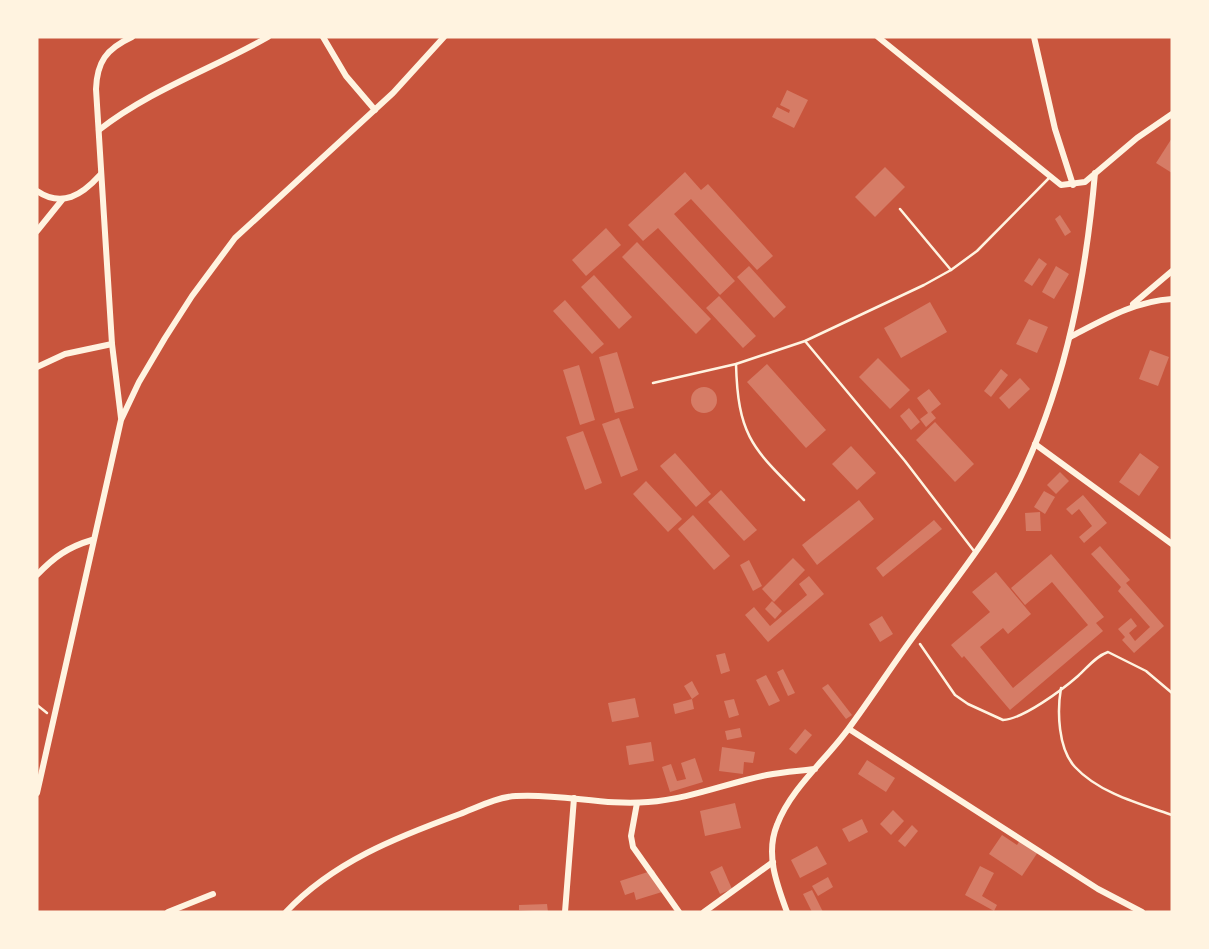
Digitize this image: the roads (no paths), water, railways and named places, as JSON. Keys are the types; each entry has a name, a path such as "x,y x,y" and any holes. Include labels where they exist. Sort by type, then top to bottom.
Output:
{"street":[{"path":"121,420 112,344 96,89 99,65 111,51 132,37"},
{"path":"99,130 138,103 268,37"},
{"path":"323,37 346,76 375,110"},
{"path":"37,793 121,420 139,382 192,296 235,239 375,110 444,37"},
{"path":"878,37 1061,185 1085,182 1137,138 1172,114"},
{"path":"1034,37 1057,138 1073,185"},
{"path":"787,912 773,862 776,826 788,804 849,729 914,635 996,525 1024,471 1064,363 1086,253 1095,173"},
{"path":"37,191 52,199 62,200 78,195 100,175"},
{"path":"37,231 62,200"},
{"path":"1128,308 1172,271"},
{"path":"1070,337 1128,308 1157,299 1172,299"},
{"path":"37,367 65,354 112,344"},
{"path":"1035,444 1172,544"},
{"path":"37,575 59,553 92,540"},
{"path":"849,729 1098,889 1142,912"},
{"path":"286,912 304,893 368,851 404,835 512,796 551,795 637,803 685,797 769,775 815,769"},
{"path":"565,912 574,798"},
{"path":"637,803 631,836 633,847 679,912"},
{"path":"704,912 773,862"},
{"path":"168,912 213,894"}],"lane":[{"path":"653,383 736,364 805,341 951,270 996,233 1050,177"},
{"path":"900,209 951,270"},
{"path":"805,341 905,461 975,554"},
{"path":"736,364 745,432 767,463 804,500"}]}
